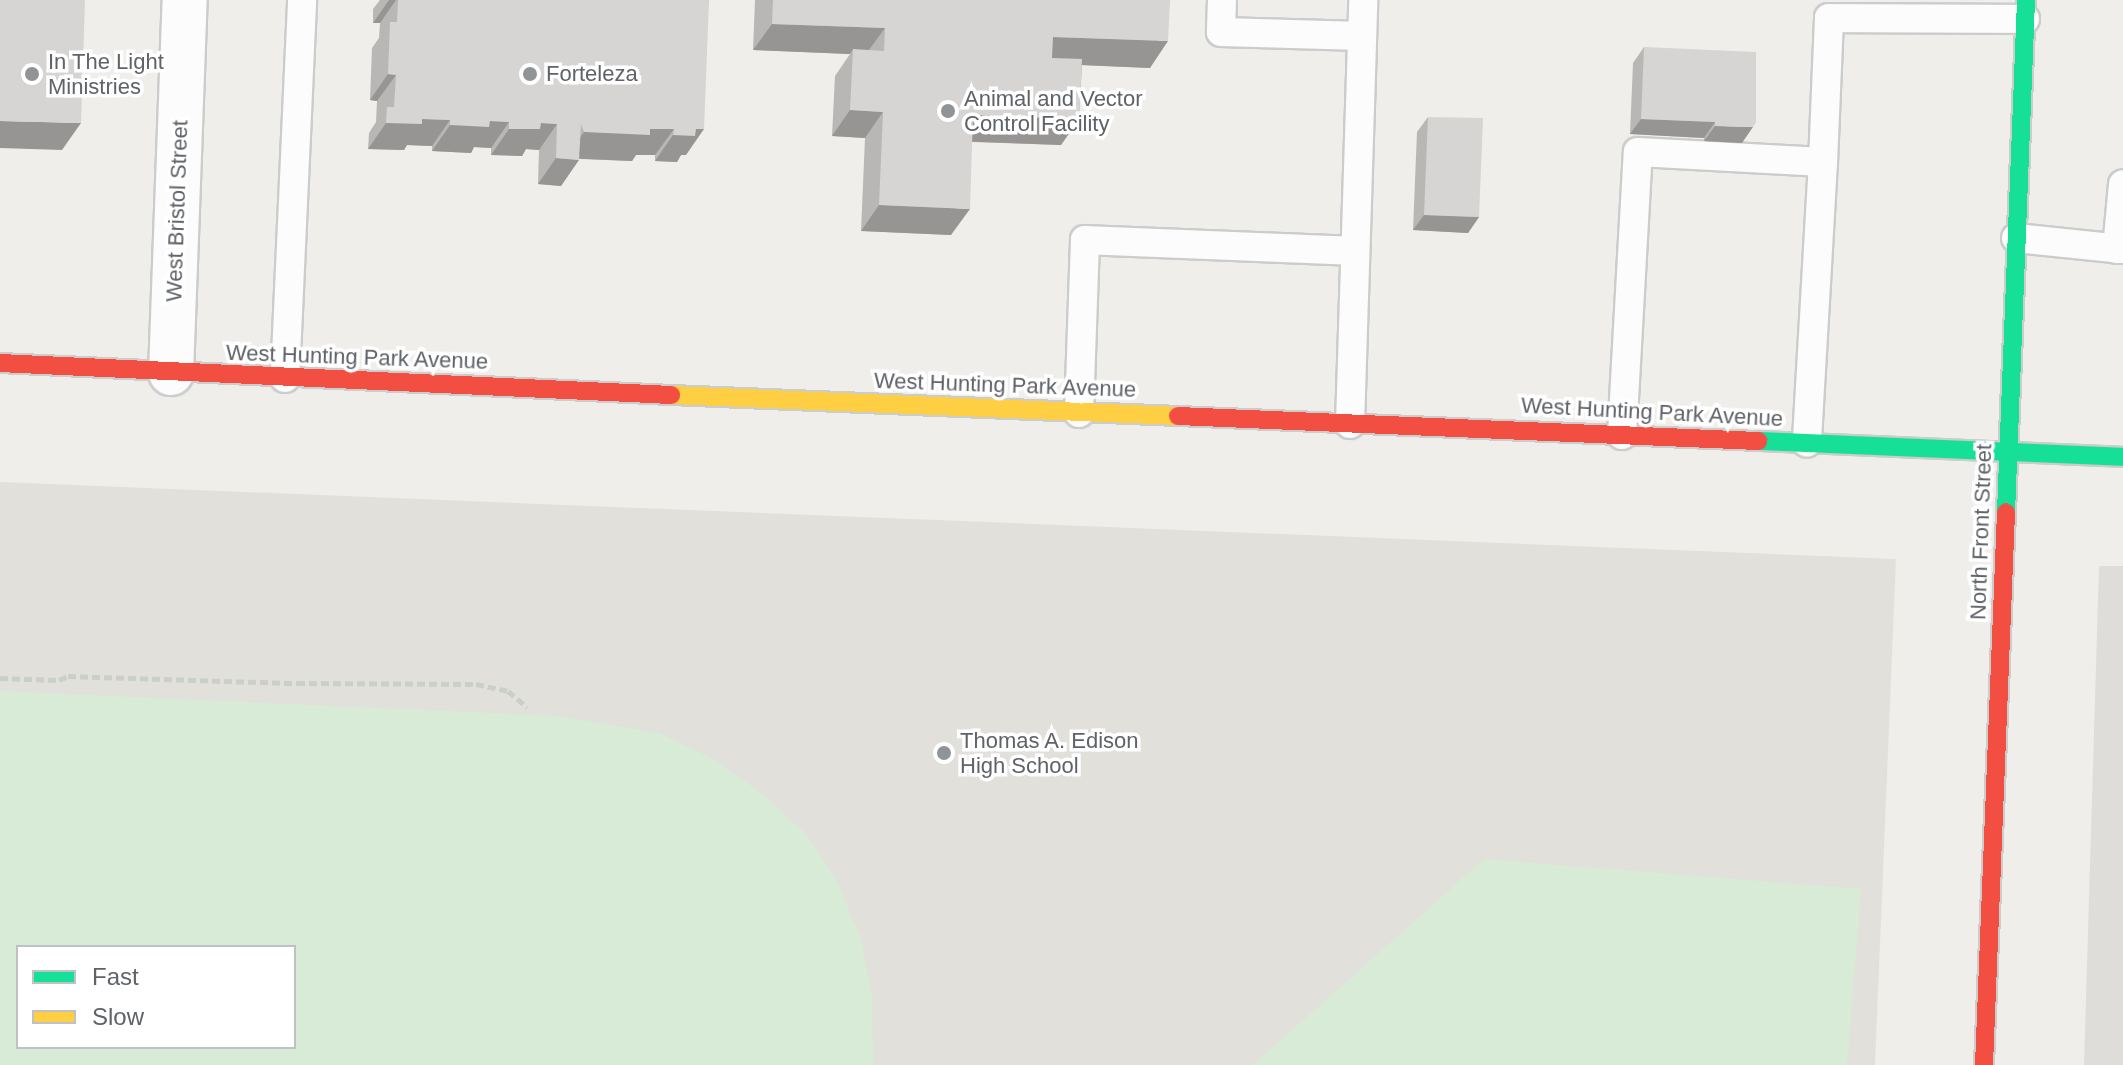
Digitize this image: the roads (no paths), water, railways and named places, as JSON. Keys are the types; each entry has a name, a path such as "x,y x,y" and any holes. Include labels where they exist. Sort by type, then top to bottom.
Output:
{"main road":[{"name":"North Front Street","path":"1984,1065 2025,10"},
{"name":"West Hunting Park Avenue","path":"0,363 171,373 2123,457"}],"street":[{"name":"West Bristol Street","path":"171,373 185,0"}],"lane":[{"path":"285,378 302,0"},
{"path":"1222,0 1221,32 1362,36"},
{"path":"1350,424 1363,0"},
{"path":"1807,443 1829,18 2025,10"},
{"path":"1622,435 1638,152 1823,162"},
{"path":"2016,238 2120,249 2123,184"},
{"path":"1079,413 1085,240 1355,251"}],"place":[{"name":"In The Light Ministries","path":"32,74"},
{"name":"Forteleza","path":"530,74"},
{"name":"Animal and Vector Control Facility","path":"948,111"},
{"name":"Thomas A. Edison High School","path":"944,753"}]}
